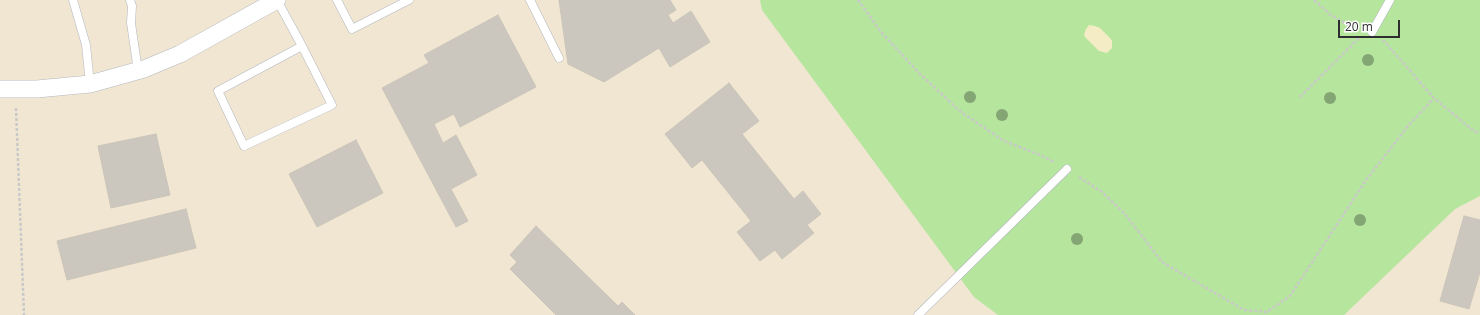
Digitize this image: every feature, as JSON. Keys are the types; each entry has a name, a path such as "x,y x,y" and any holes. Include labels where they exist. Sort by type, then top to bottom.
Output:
{"street":[{"path":"8,89 37,89 90,84 138,71 180,54 277,0"}],"lane":[{"path":"73,0 86,45 90,84"},
{"path":"130,0 132,6 131,23 138,71"},
{"path":"277,0 302,46 332,105 244,146 218,91 302,46"},
{"path":"337,0 352,30 409,0"},
{"path":"530,0 559,58"},
{"path":"1372,32 1390,0"},
{"path":"918,315 1067,169"}],"path":[{"path":"858,0 887,38 919,73 961,112 1004,141 1040,155 1067,169 1102,192 1125,214 1162,262 1244,310 1267,312 1290,296 1366,180 1408,126 1434,98"},
{"path":"1300,97 1363,34 1331,15 1314,0"},
{"path":"1372,32 1382,39 1434,98 1474,132 1480,132"},
{"path":"8,89 24,315"}],"shaded area":[{"path":"0,0 1480,0 1480,315 0,315"}],"green space":[{"path":"760,0 1480,0 1480,196 1455,209 1344,315 998,315 974,297 762,10"}],"sand":[{"path":"1089,25 1100,28 1112,41 1112,48 1107,53 1099,51 1085,37 1084,35 1086,29"}],"building":[{"path":"559,0 670,0 676,10 668,15 673,23 691,11 710,42 670,67 659,48 604,82 568,64"},
{"path":"498,15 536,87 460,127 454,114 434,124 443,143 456,135 477,175 451,189 468,221 456,227 382,88 429,63 424,55"},
{"path":"729,83 759,121 742,134 794,199 803,191 821,214 807,225 814,233 782,259 775,250 760,261 737,232 751,221 702,160 692,168 665,134"},
{"path":"156,134 170,195 111,208 98,146"},
{"path":"356,140 383,193 317,227 289,174"},
{"path":"186,209 196,248 67,280 57,241"},
{"path":"1464,216 1480,220 1480,272 1469,309 1440,301"},
{"path":"536,226 618,306 622,302 635,315 556,315 510,269 517,262 510,255"}]}
